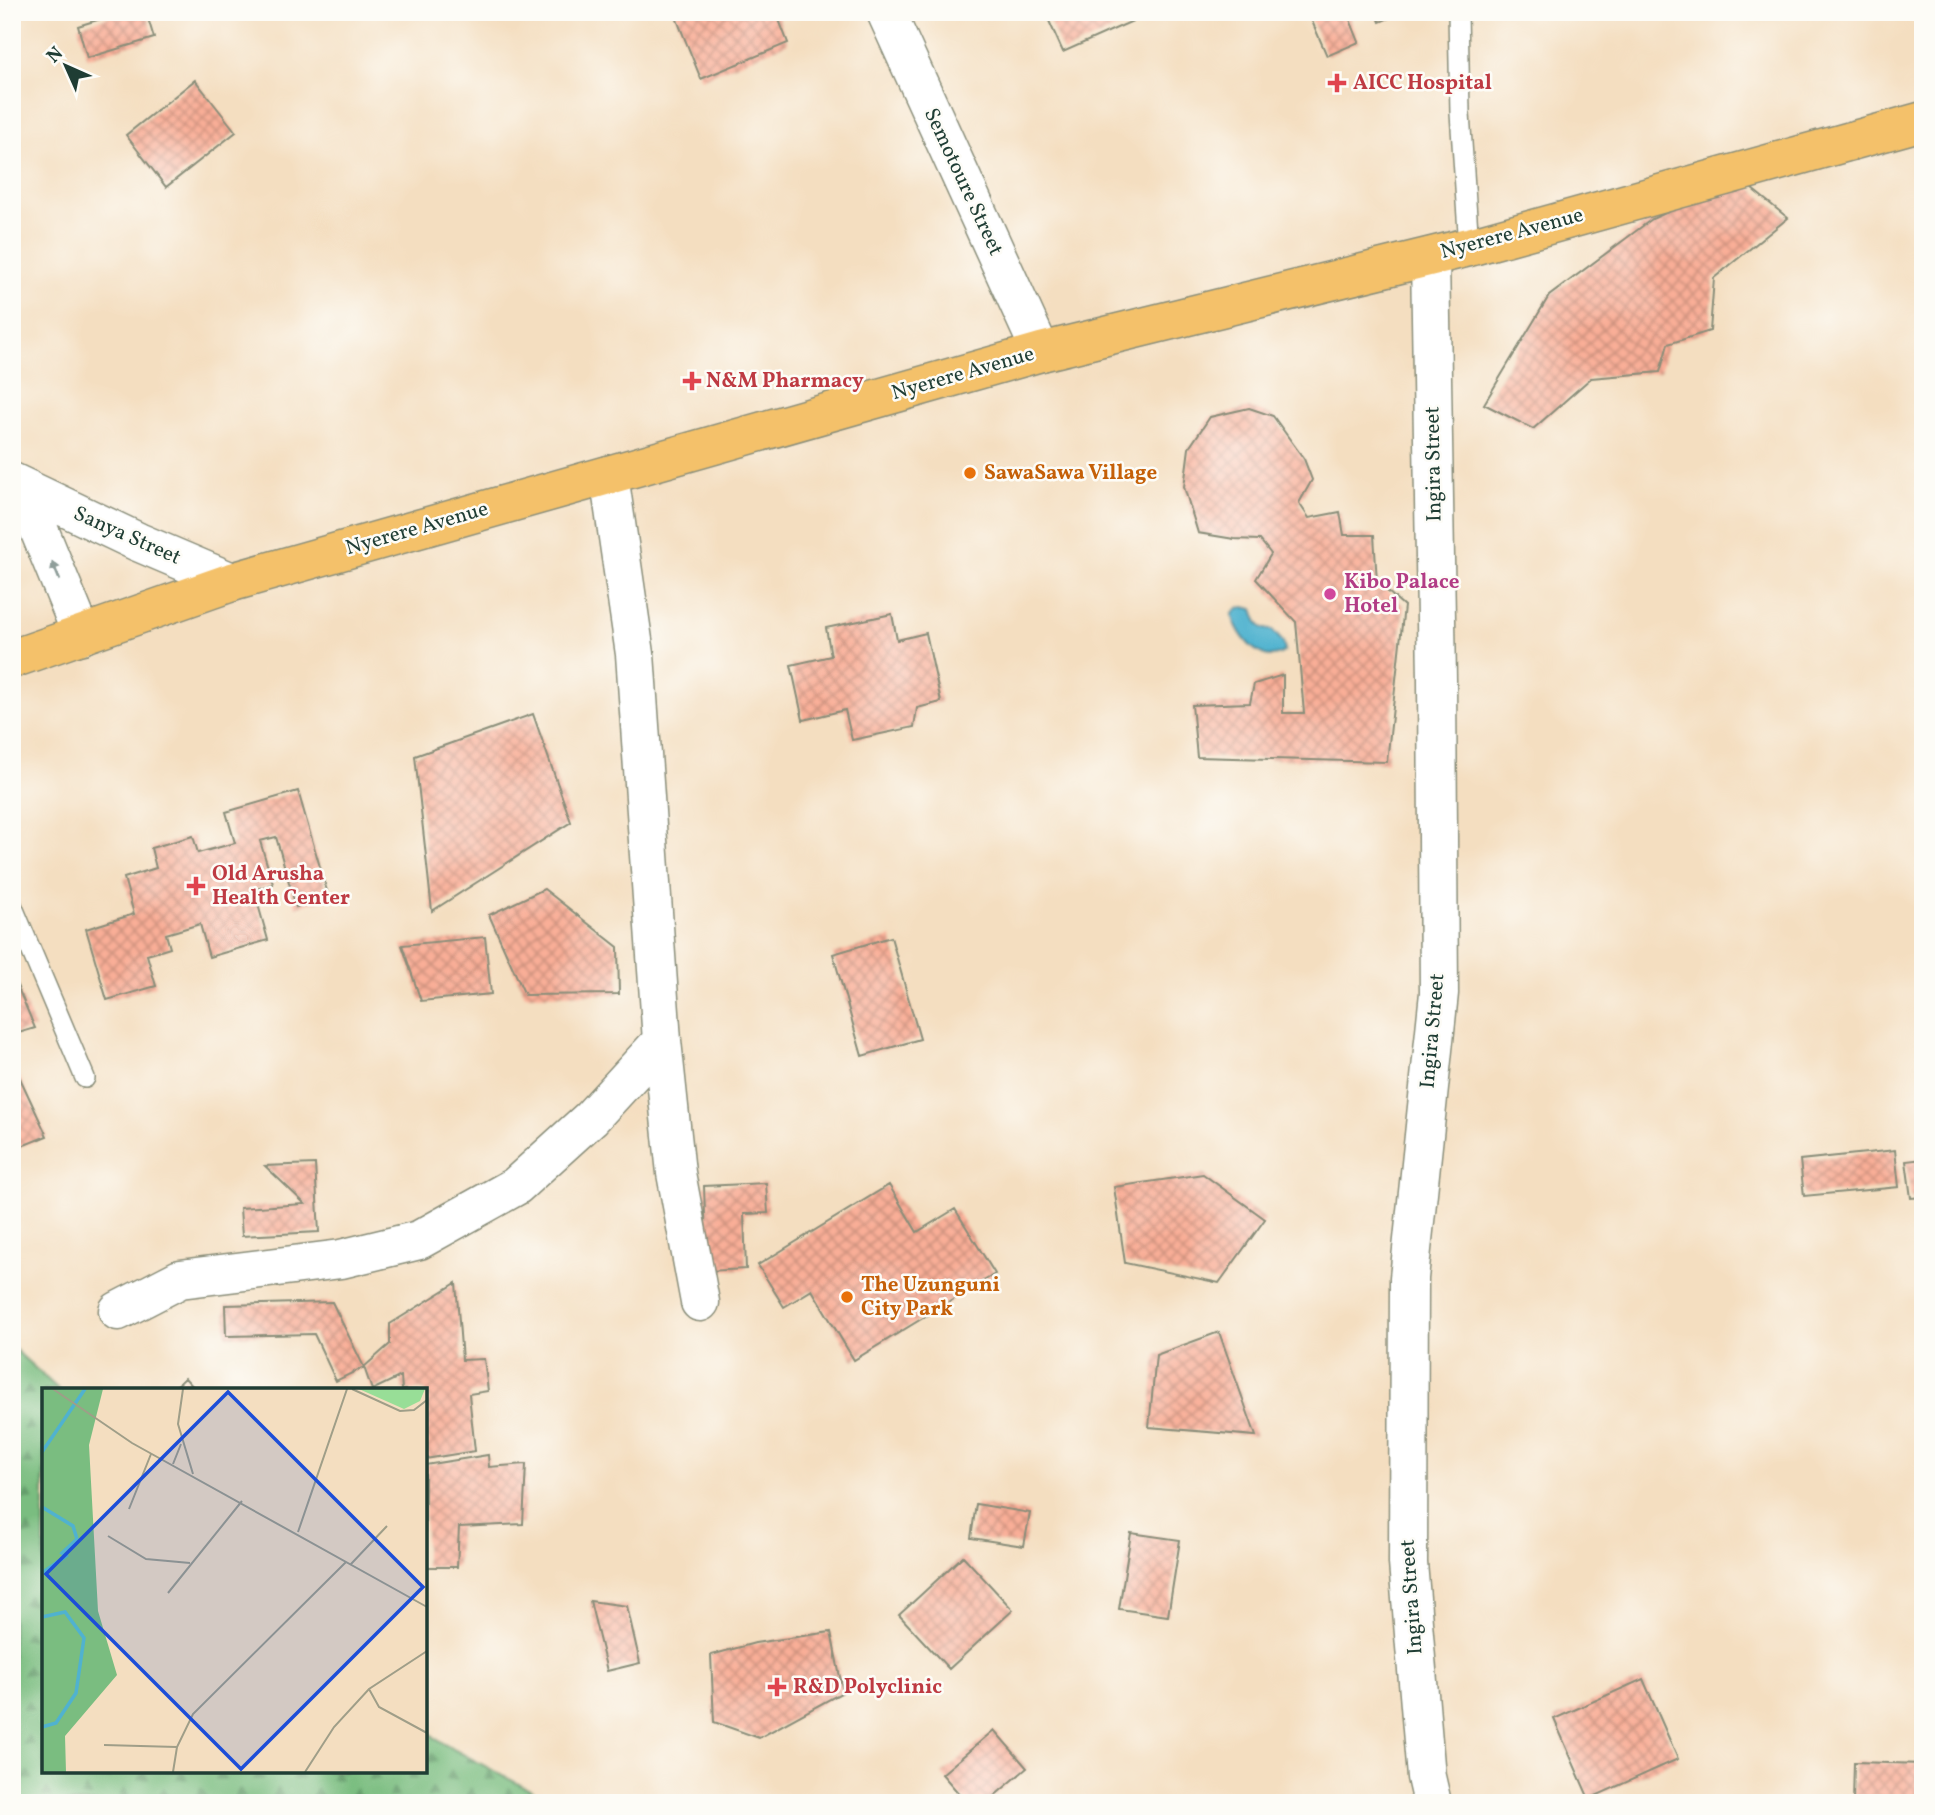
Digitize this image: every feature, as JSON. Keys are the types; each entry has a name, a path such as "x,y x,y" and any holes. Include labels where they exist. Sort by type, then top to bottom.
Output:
{"main road":[{"name":"Nyerere Avenue","path":"12,659 232,582 1041,352 1469,247 1923,121"}],"street":[{"name":"Semotoure Street","path":"886,12 1041,352"},
{"name":"Ingira Street","path":"1430,257 1439,993 1409,1278 1408,1563 1426,1777 1433,1803"},
{"path":"609,475 635,654 662,1041 676,1173 700,1302"},
{"path":"17,485 82,635"},
{"name":"Sanya Street","path":"17,485 232,582"},
{"path":"118,1311 180,1279 341,1259 419,1240 516,1186 591,1118 662,1041"}],"lane":[{"path":"1458,12 1460,113 1469,247"},
{"path":"12,905 85,1078"}],"green space":[{"path":"12,1347 57,1388 42,1388 42,1773 427,1773 427,1731 440,1742 554,1803 12,1803"}],"water":[{"path":"1238,608 1253,609 1259,624 1272,630 1283,642 1285,651 1268,656 1260,653 1245,640 1232,615"}],"building":[{"path":"123,12 146,12 154,38 87,58 78,26"},
{"path":"674,12 776,12 788,43 701,79"},
{"path":"1045,12 1142,12 1144,16 1063,52"},
{"path":"1308,12 1347,12 1359,42 1327,56"},
{"path":"1376,12 1403,12 1380,22"},
{"path":"195,80 236,132 166,187 126,135"},
{"path":"1741,180 1788,218 1714,278 1710,331 1668,344 1660,372 1591,378 1533,429 1484,404 1549,296 1652,219"},
{"name":"Kibo Palace Hotel","path":"1249,408 1273,416 1304,459 1312,480 1299,503 1309,518 1340,512 1344,535 1374,535 1377,582 1404,606 1387,762 1197,757 1192,705 1250,703 1254,684 1283,675 1283,713 1304,713 1296,622 1256,579 1271,554 1260,540 1198,533 1184,487 1189,448 1210,417"},
{"path":"892,614 897,640 926,633 941,702 917,708 914,727 852,740 845,710 803,720 791,665 831,656 826,628"},
{"path":"533,714 571,822 432,911 415,756"},
{"path":"298,791 329,898 296,907 276,837 260,841 273,884 254,890 268,940 209,957 200,924 166,934 170,948 147,955 156,986 107,1000 86,929 134,914 124,878 156,868 151,848 193,836 198,853 235,843 226,812"},
{"path":"544,889 618,947 619,994 525,995 489,915"},
{"path":"485,937 491,994 421,1001 402,945"},
{"path":"891,937 920,1039 862,1056 833,954"},
{"path":"12,974 35,1028 12,1035"},
{"path":"12,1061 47,1136 12,1150"},
{"path":"1895,1150 1899,1187 1804,1196 1800,1160"},
{"path":"1923,1159 1923,1197 1911,1198 1906,1161"},
{"path":"315,1164 319,1232 242,1236 240,1208 305,1204 265,1166"},
{"path":"1203,1174 1265,1219 1219,1283 1125,1263 1114,1187"},
{"path":"766,1183 768,1213 744,1214 746,1269 707,1271 704,1186"},
{"path":"889,1185 917,1232 955,1209 995,1274 854,1360 812,1290 784,1307 758,1265"},
{"path":"456,1283 462,1360 484,1359 488,1391 469,1394 475,1451 427,1459 427,1388 402,1388 401,1376 371,1388 364,1367 390,1344 390,1324"},
{"path":"332,1302 364,1367 336,1381 314,1334 226,1336 225,1305"},
{"path":"1219,1332 1256,1436 1149,1427 1156,1355"},
{"path":"185,1378 194,1388 174,1388"},
{"path":"488,1455 489,1467 526,1464 523,1524 459,1527 457,1567 427,1567 427,1465"},
{"path":"976,1504 1030,1513 1024,1546 971,1538"},
{"path":"1131,1533 1180,1540 1168,1616 1119,1609"},
{"path":"963,1556 1013,1610 949,1669 899,1615"},
{"path":"590,1601 627,1606 640,1663 607,1671"},
{"path":"831,1632 843,1692 759,1738 714,1722 711,1655 755,1643"},
{"path":"1643,1679 1678,1759 1589,1799 1554,1719"},
{"path":"994,1730 1027,1768 986,1803 967,1803 942,1774"},
{"path":"1854,1762 1923,1764 1923,1803 1853,1803"}],"place":[{"name":"AICC Hospital","path":"1337,83"},
{"name":"N&M Pharmacy","path":"692,381"},
{"name":"SawaSawa Village","path":"970,473"},
{"name":"Kibo Palace Hotel","path":"1330,594"},
{"name":"Old Arusha Health Center","path":"196,886"},
{"name":"The Uzunguni City Park","path":"847,1297"},
{"name":"R&D Polyclinic","path":"777,1687"}]}
